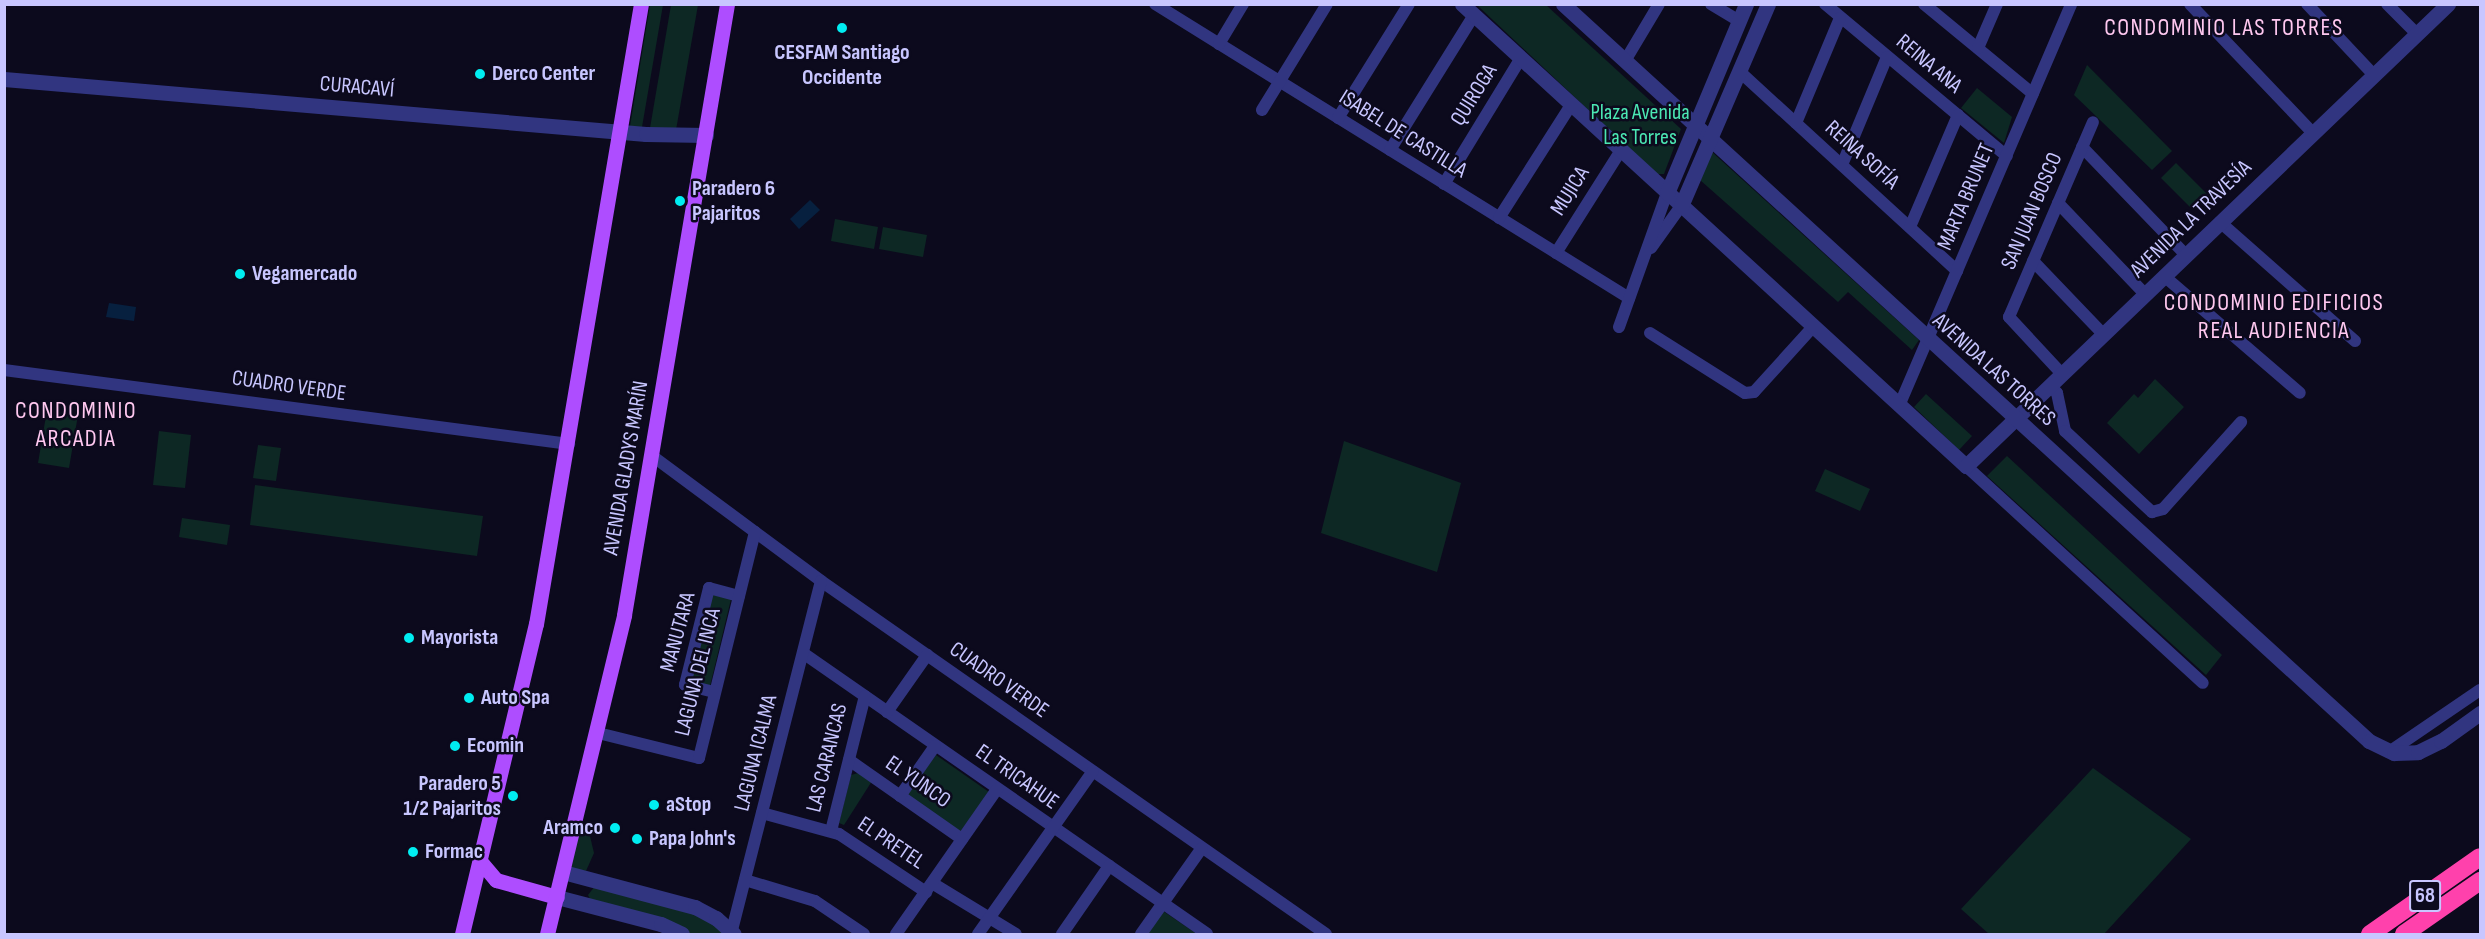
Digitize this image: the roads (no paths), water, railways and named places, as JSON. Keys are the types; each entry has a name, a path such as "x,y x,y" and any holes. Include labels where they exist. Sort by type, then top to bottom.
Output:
{"highway":[{"name":"68","path":"2370,934 2481,857"},
{"name":"68","path":"2404,934 2481,881"}],"main road":[{"path":"462,934 533,636 569,444 641,4"},
{"name":"AVENIDA GLADYS MARÍN","path":"548,934 598,733 651,456 727,4"},
{"path":"480,861 496,880 557,897"}],"street":[{"name":"ISABEL DE CASTILLA","path":"1155,4 1629,298"},
{"path":"1219,44 1244,4"},
{"path":"1262,110 1327,4"},
{"path":"1338,118 1409,4"},
{"name":"AVENIDA LAS TORRES","path":"1563,4 2369,741 2396,753"},
{"path":"1625,61 1659,4"},
{"path":"1711,4 1738,21"},
{"path":"1618,327 1666,193 1746,4"},
{"path":"1642,262 1681,206 1768,4"},
{"name":"REINA ANA","path":"1825,4 2007,156"},
{"path":"1924,4 2033,94"},
{"path":"1978,48 1997,4"},
{"name":"MARTA BRUNET","path":"1899,405 2071,4"},
{"path":"2190,4 2313,133"},
{"path":"2307,4 2374,75"},
{"path":"2388,4 2417,34"},
{"name":"AVENIDA LA TRAVESÍA","path":"1966,466 2448,4"},
{"path":"1390,150 1468,10 2203,683"},
{"path":"1796,123 1840,18"},
{"path":"1842,165 1887,57"},
{"name":"QUIROGA","path":"1444,184 1521,58"},
{"name":"REINA SOFÍA","path":"1739,71 1957,270"},
{"name":"CURACAVÍ","path":"4,80 620,131 706,135"},
{"path":"1499,218 1571,105"},
{"path":"1910,227 1958,115"},
{"name":"SAN JUAN BOSCO","path":"2062,374 2009,317 2093,122"},
{"path":"2082,147 2186,255"},
{"name":"MUJICA","path":"1556,253 1621,150"},
{"path":"2058,203 2145,294"},
{"path":"2220,222 2355,341"},
{"path":"2033,261 2103,334"},
{"path":"2164,276 2300,393"},
{"path":"1650,333 1745,393 1754,392 1813,327"},
{"name":"CUADRO VERDE","path":"4,370 569,444"},
{"path":"2050,385 2057,393 2065,431 2152,512 2163,509 2241,422"},
{"name":"CUADRO VERDE","path":"651,456 821,581 1326,934"},
{"name":"LAGUNA DEL INCA","path":"598,733 699,758 755,532"},
{"name":"LAGUNA ICALMA","path":"732,934 821,581"},
{"name":"MANUTARA","path":"714,692 685,685 709,588 739,596"},
{"name":"EL TRICAHUE","path":"803,653 1207,934"},
{"path":"887,712 927,655"},
{"path":"2396,753 2481,690"},
{"name":"LAS CARANCAS","path":"831,831 865,696"},
{"path":"2396,753 2434,746 2481,713"},
{"path":"900,796 935,746"},
{"name":"EL YUNCO","path":"849,760 962,839"},
{"path":"978,934 1093,771"},
{"path":"896,934 998,789"},
{"name":"EL PRETEL","path":"762,813 831,831 1016,934"},
{"path":"1141,934 1202,848"},
{"path":"1062,934 1109,866"},
{"path":"563,872 695,907 716,918 732,934"},
{"path":"745,880 815,901 864,934"},
{"path":"557,897 661,924 682,934"}],"water":[{"path":"810,200 820,210 799,229 790,219"},
{"path":"109,303 136,307 134,321 106,317"}],"place":[{"name":"CESFAM Santiago Occidente","path":"842,28"},
{"name":"Derco Center","path":"480,74"},
{"name":"Paradero 6 Pajaritos","path":"680,201"},
{"name":"Vegamercado","path":"240,274"},
{"name":"Mayorista","path":"409,638"},
{"name":"Auto Spa","path":"469,698"},
{"name":"Ecomin","path":"455,746"},
{"name":"Paradero 5 1/2 Pajaritos","path":"513,796"},
{"name":"aStop","path":"654,805"},
{"name":"Aramco","path":"615,828"},
{"name":"Papa John's","path":"637,839"},
{"name":"Formac","path":"413,852"}],"district":[{"name":"CONDOMINIO LAS TORRES","path":"2224,28"},
{"name":"CONDOMINIO EDIFICIOS REAL AUDIENCIA","path":"2274,317"},
{"name":"CONDOMINIO ARCADIA","path":"76,425"}],"park label":[{"name":"Plaza Avenida Las Torres","path":"1640,124"}]}
